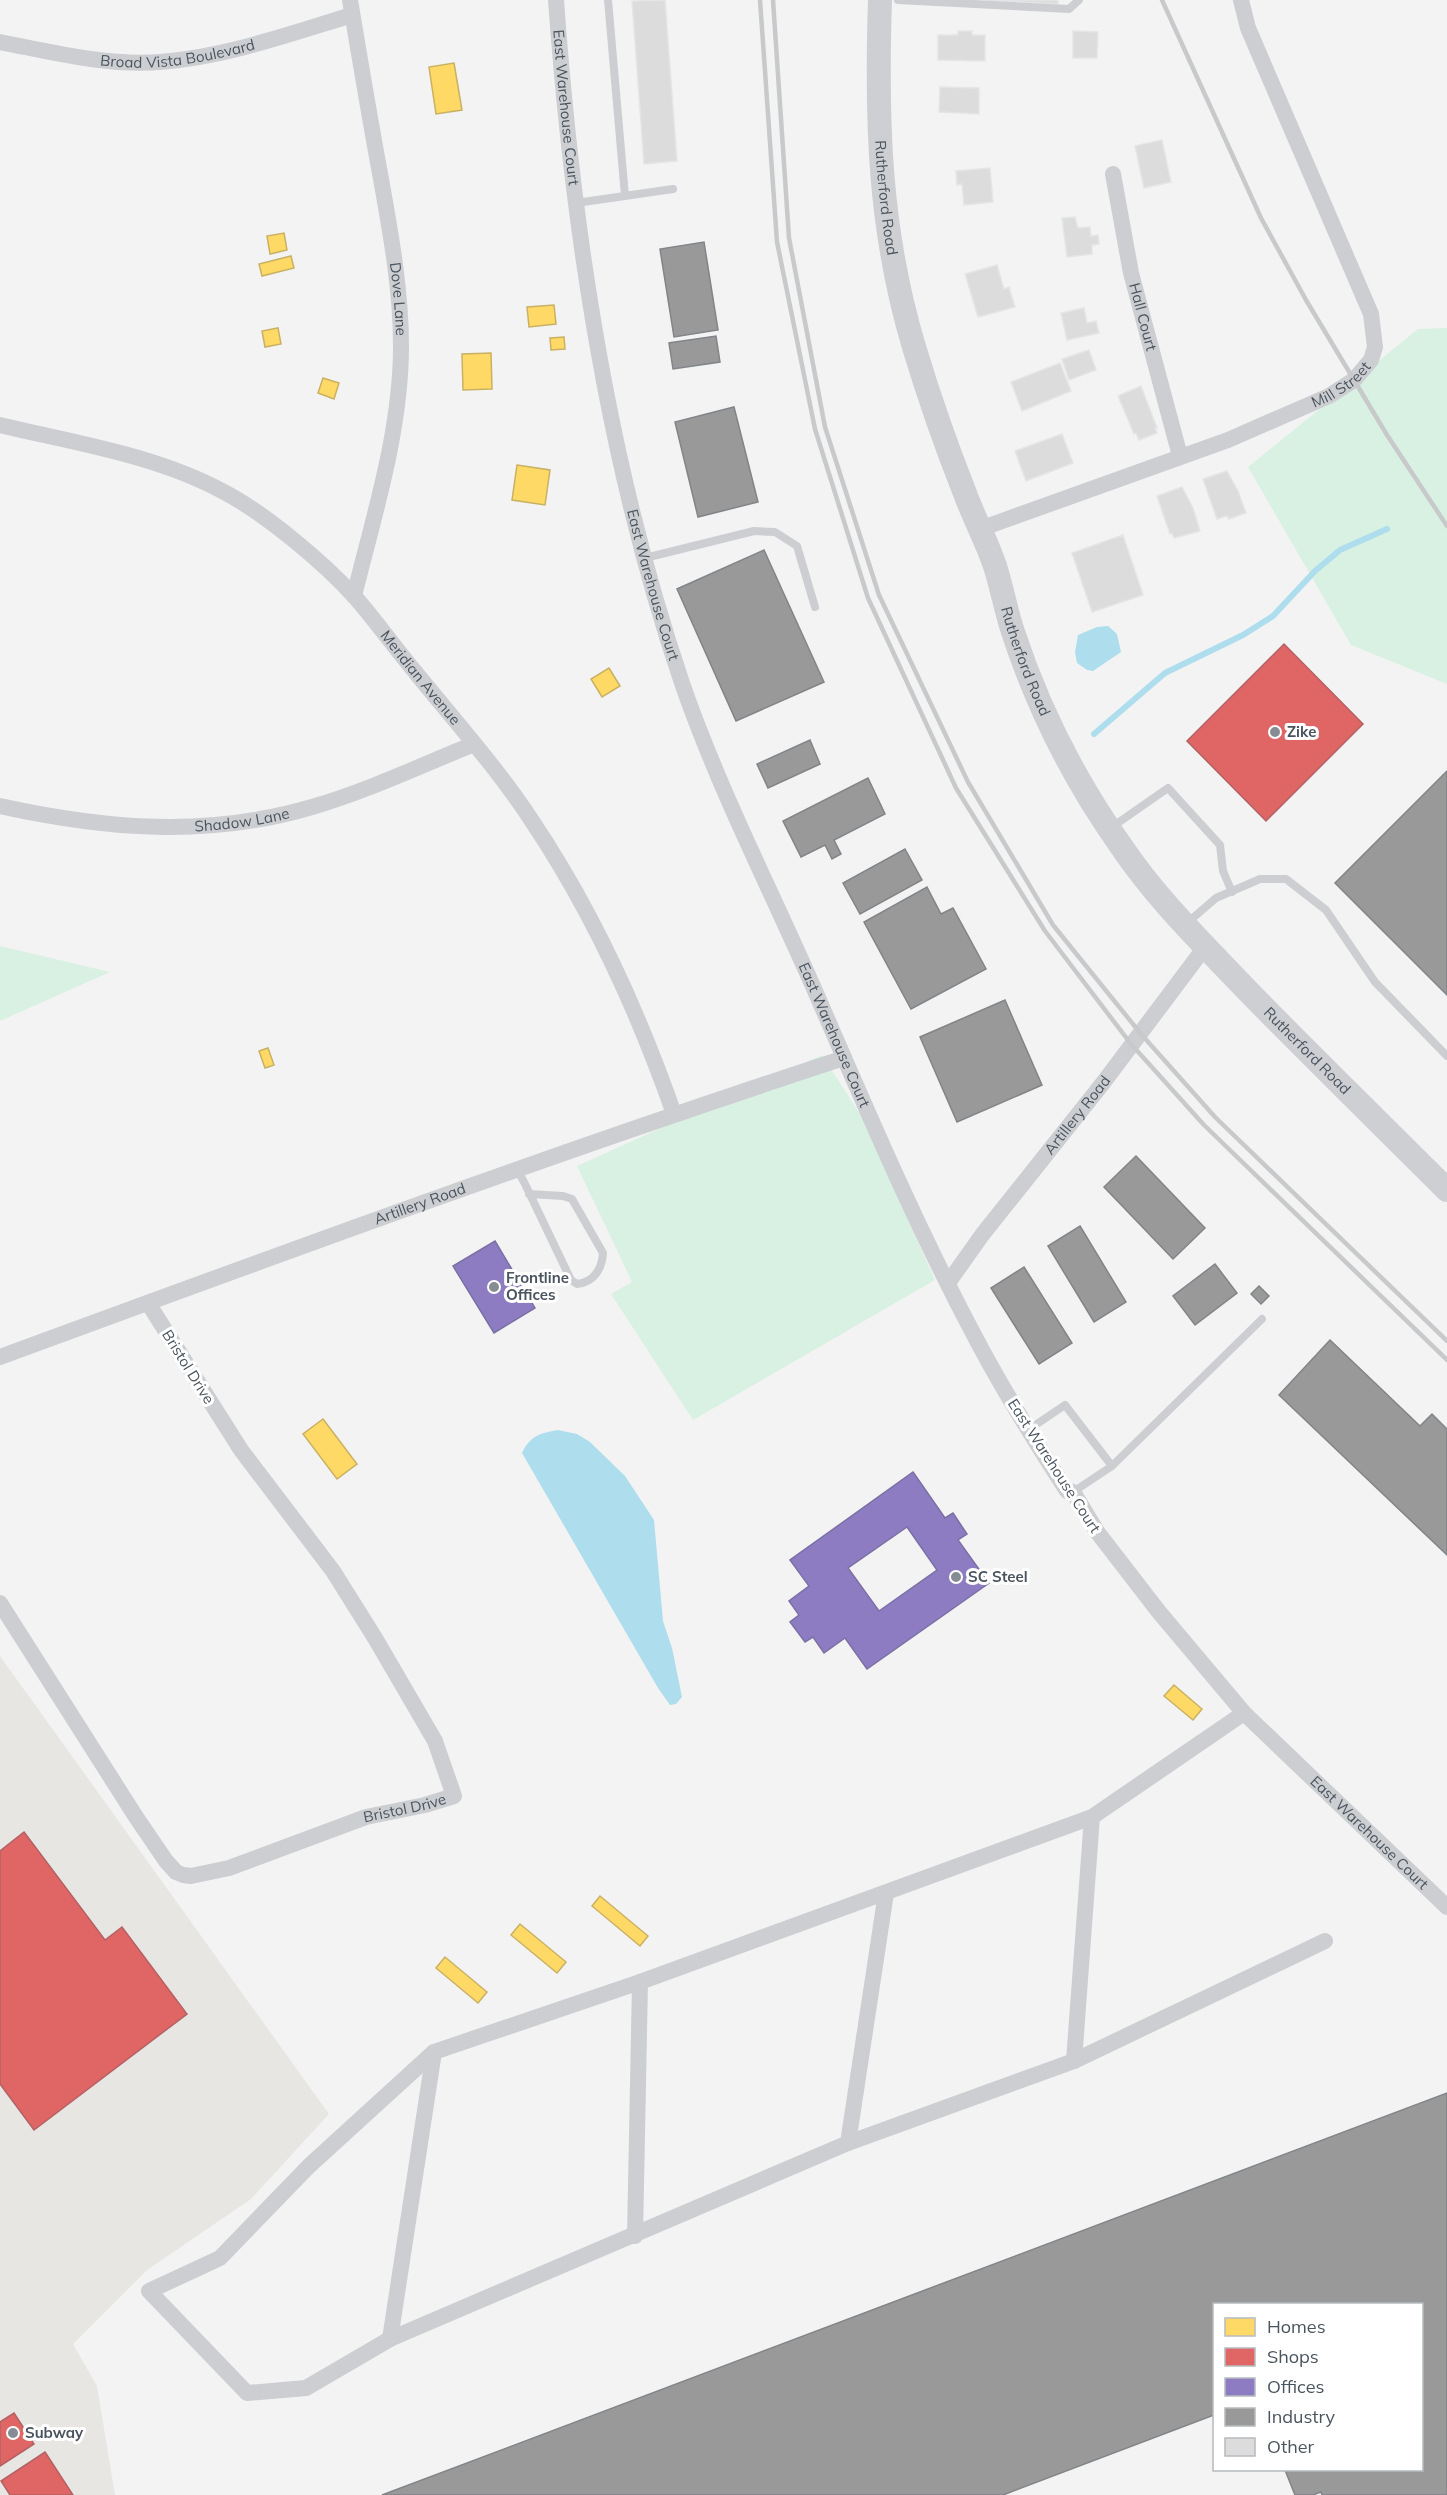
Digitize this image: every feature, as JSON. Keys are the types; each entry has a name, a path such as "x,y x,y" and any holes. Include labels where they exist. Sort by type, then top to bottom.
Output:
{"street":[{"name":"East Warehouse Court","path":"556,0 576,203 606,390 645,558 663,622 697,723 739,826 843,1058 974,1334 1028,1430 1067,1491 1073,1492 1105,1542 1159,1612 1244,1713 1447,1907"},
{"name":"Rutherford Road","path":"880,0 877,85 879,149 885,213 895,269 915,348 966,496 995,566 1012,630 1029,676 1070,763 1110,829 1165,904 1447,1190"},
{"name":"Mill Street","path":"980,529 1228,440 1329,396 1354,380 1368,365 1375,347 1371,314 1248,28 1241,0"},
{"name":"Broad Vista Boulevard","path":"0,42 104,60 160,62 273,39 351,8"},
{"name":"Dove Lane","path":"351,8 393,248 400,308 401,348 398,393 384,472 354,596"},
{"name":"Hall Court","path":"1113,174 1131,273 1180,456"},
{"name":"Meridian Avenue","path":"0,425 144,460 201,480 225,492 273,525 354,596 474,744 531,819 582,902 629,996 652,1050 674,1114"},
{"name":"Shadow Lane","path":"0,806 80,822 128,827 177,828 225,824 280,815 354,794 474,744"},
{"name":"Artillery Road","path":"948,1282 982,1235 1103,1083 1205,947"},
{"name":"Artillery Road","path":"0,1357 517,1169 843,1058"},
{"name":"Bristol Drive","path":"0,1604 136,1817 166,1861 176,1872 183,1875 191,1876 230,1868 366,1817 425,1805 454,1796 435,1741 375,1638 333,1571 242,1450 148,1303"},
{"path":"1244,1713 1092,1817 640,1982 434,2052 309,2166 220,2258 149,2291 248,2393 306,2388 390,2339 848,2143 1074,2061 1324,1941"},
{"path":"1074,2061 1092,1817"},
{"path":"848,2143 886,1893"},
{"path":"635,2236 640,1982"},
{"path":"390,2339 434,2052"}],"lane":[{"path":"608,0 625,196"},
{"path":"898,0 1069,9 1079,0"},
{"path":"576,203 673,189"},
{"path":"645,558 754,531 775,532 797,546 815,607"},
{"path":"1110,829 1168,788 1220,845 1222,871 1232,892"},
{"path":"1185,925 1216,898 1260,879 1286,879 1326,910 1375,982 1447,1056"},
{"path":"517,1169 570,1280 577,1284 592,1279 600,1269 603,1253 572,1199 563,1196 529,1194"},
{"path":"1073,1492 1112,1466 1262,1319"},
{"path":"1028,1430 1065,1405 1112,1466"}],"shaded area":[{"path":"0,1656 329,2114 251,2199 147,2270 73,2344 97,2386 115,2495 0,2495"}],"green space":[{"path":"1447,328 1447,684 1351,645 1248,467 1418,329"},
{"path":"0,946 110,972 0,1021"},
{"path":"822,1055 860,1114 935,1280 693,1420 611,1294 632,1282 577,1166"}],"water":[{"path":"1108,626 1117,634 1121,652 1093,671 1087,670 1077,663 1075,652 1078,635 1097,627"},
{"path":"558,1430 577,1434 590,1442 625,1476 654,1520 663,1621 672,1648 682,1697 676,1704 670,1705 658,1688 522,1453 536,1436"}],"building: Homes":[{"path":"454,63 462,110 436,114 429,67"},
{"path":"284,233 287,250 270,254 267,236"},
{"path":"291,256 294,268 262,276 259,264"},
{"path":"554,305 556,324 529,327 527,307"},
{"path":"278,328 281,344 265,347 262,331"},
{"path":"564,337 565,349 551,350 550,338"},
{"path":"491,353 492,389 463,390 462,354"},
{"path":"323,378 339,383 334,399 318,393"},
{"path":"517,465 550,470 545,505 512,500"},
{"path":"609,668 620,686 602,697 591,679"},
{"path":"268,1048 274,1065 265,1068 259,1051"},
{"path":"323,1419 357,1464 337,1479 303,1434"},
{"path":"1174,1685 1202,1709 1193,1720 1164,1696"},
{"path":"600,1896 648,1936 640,1946 592,1906"},
{"path":"520,1924 566,1962 557,1973 511,1935"},
{"path":"445,1957 487,1992 478,2003 436,1968"}],"building: Shops":[{"name":"Zike","path":"1284,644 1363,724 1266,821 1187,741"},
{"path":"24,1832 105,1940 122,1927 187,2014 34,2130 0,2084 0,1851"},
{"name":"Subway","path":"14,2413 34,2444 0,2466 0,2422"},
{"path":"45,2452 73,2495 10,2495 1,2481"}],"building: Offices":[{"name":"Frontline Offices","path":"495,1241 535,1308 494,1333 453,1266"},
{"name":"SC Steel","path":"913,1472 945,1518 953,1513 967,1534 958,1540 989,1583 867,1669 845,1638 824,1653 813,1637 805,1642 790,1622 799,1615 789,1601 809,1586 790,1560","holes":["907,1527 937,1570 879,1611 848,1568"]}],"building: Industry":[{"path":"704,242 718,330 674,337 660,249"},
{"path":"716,336 720,362 673,369 669,343"},
{"path":"734,407 758,502 698,517 675,422"},
{"path":"764,550 824,682 736,721 677,589"},
{"path":"810,740 820,764 768,788 757,764"},
{"path":"1447,771 1447,995 1335,883"},
{"path":"868,778 885,814 834,840 841,854 832,859 825,845 801,857 783,821"},
{"path":"905,849 922,880 860,914 843,883"},
{"path":"927,887 941,914 953,908 986,969 911,1009 864,922"},
{"path":"1005,1000 1042,1085 957,1122 920,1037"},
{"path":"1136,1156 1205,1228 1173,1259 1104,1187"},
{"path":"1080,1226 1126,1302 1094,1322 1048,1246"},
{"path":"1215,1264 1237,1293 1195,1325 1173,1296"},
{"path":"1024,1267 1072,1343 1039,1364 991,1288"},
{"path":"1259,1286 1269,1296 1261,1304 1251,1294"},
{"path":"1330,1340 1420,1426 1432,1414 1447,1429 1447,1555 1279,1395"},
{"path":"1447,2093 1447,2495 1322,2495 1321,2492 1313,2495 1295,2495 1285,2471 1423,2471 1423,2303 1213,2303 1213,2415 1003,2495 382,2495"}],"building: Other":[{"path":"665,0 677,161 644,164 632,1"},
{"path":"985,0 1058,0 1058,4"},
{"path":"958,31 972,31 972,35 985,35 985,61 938,60 938,35 958,35"},
{"path":"1073,31 1098,32 1097,58 1073,58"},
{"path":"940,87 979,88 979,114 939,112"},
{"path":"1162,140 1171,182 1144,188 1135,146"},
{"path":"990,168 993,202 964,205 962,184 957,185 956,171"},
{"path":"1075,217 1078,228 1090,227 1091,236 1098,235 1099,244 1092,245 1092,254 1067,257 1062,218"},
{"path":"997,265 1004,289 1009,287 1015,307 978,317 965,274"},
{"path":"1084,308 1087,323 1096,321 1099,333 1067,340 1061,313"},
{"path":"1089,350 1096,370 1069,380 1062,359"},
{"path":"1060,363 1071,391 1022,411 1011,382"},
{"path":"1141,386 1157,433 1139,440 1136,433 1134,434 1118,396"},
{"path":"1062,434 1073,463 1026,481 1015,451"},
{"path":"1227,471 1246,513 1229,519 1227,516 1217,519 1203,479"},
{"path":"1182,487 1193,508 1200,531 1174,538 1172,533 1170,534 1157,496"},
{"path":"1123,535 1143,595 1092,612 1072,553"}],"waterway":[{"path":"1094,734 1165,673 1243,635 1273,616 1315,571 1340,550 1387,529"}],"railway":[{"path":"760,0 777,242 815,429 868,598 956,788 1045,931 1131,1044 1204,1125 1447,1360"},
{"path":"773,0 789,238 825,427 879,595 968,782 1053,925 1141,1034 1215,1117 1447,1341"},
{"path":"1162,0 1261,218 1306,300 1387,435 1447,526"}],"place":[{"name":"Zike","path":"1275,732"},
{"name":"Frontline Offices","path":"494,1287"},
{"name":"SC Steel","path":"956,1577"},
{"name":"Subway","path":"13,2433"}]}
